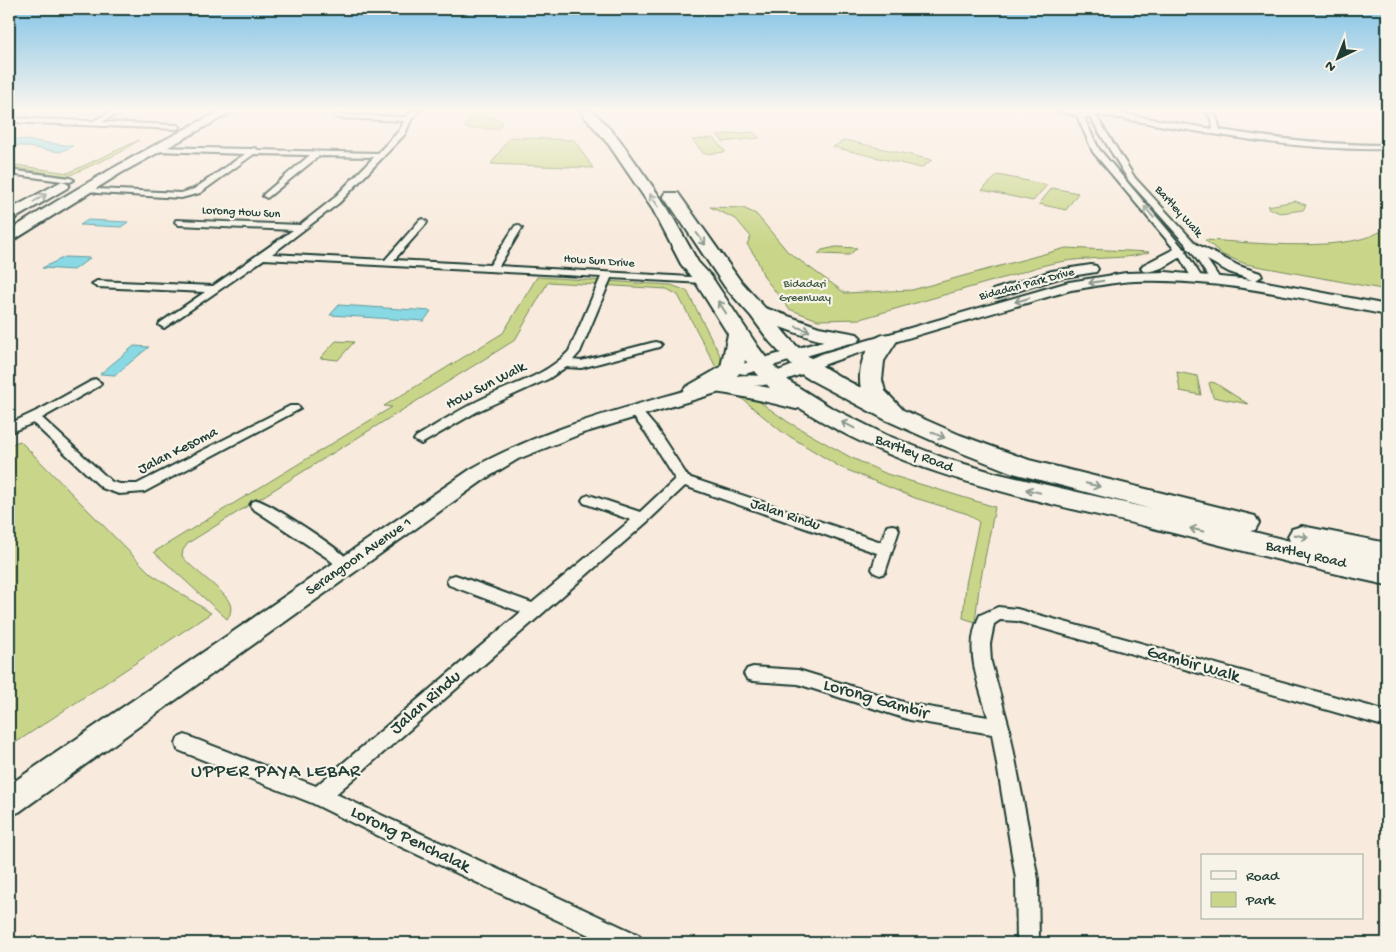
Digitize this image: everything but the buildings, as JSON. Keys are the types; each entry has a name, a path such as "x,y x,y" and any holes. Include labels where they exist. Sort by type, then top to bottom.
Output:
{"highway":[{"name":"Bartley Road","path":"623,155 661,210 690,264 704,280 766,372 782,388 822,412 877,441 935,464 993,481 1387,574"},
{"path":"640,155 645,161"},
{"name":"Bartley Road","path":"664,186 732,283 758,312 777,338 799,361 854,395 951,440 1022,467 1273,530 1387,554"},
{"path":"758,312 815,333 850,338"},
{"path":"694,392 726,375 732,369 739,334"},
{"path":"887,340 872,360 870,371 872,388 894,415"},
{"path":"719,386 751,390 791,400 822,412"}],"main road":[{"path":"107,162 120,155"},
{"path":"9,237 86,188 143,155"},
{"path":"9,216 76,177"}],"street":[{"path":"86,188 98,192 181,196 197,191 247,155"},
{"path":"267,196 315,155"},
{"name":"Lorong How Sun","path":"164,325 214,288 302,228 336,201 381,155"},
{"name":"Bartley Walk","path":"1101,155 1180,250 1203,274"},
{"name":"Bartley Walk","path":"1119,155 1132,179 1194,247 1203,274"},
{"path":"9,172 76,177"},
{"name":"Lorong How Sun","path":"179,222 302,228"},
{"path":"386,264 423,222"},
{"path":"492,270 518,228"},
{"path":"1194,247 1234,268 1261,278"},
{"path":"1148,268 1180,250"},
{"name":"How Sun Drive","path":"261,256 704,280"},
{"name":"Bidadari Park Drive","path":"799,361 830,357 1069,286 1148,268 1261,278 1387,303"},
{"name":"Bidadari Park Drive","path":"799,361 850,338 1057,274 1129,272 1203,274 1387,310"},
{"path":"566,363 574,352 607,275"},
{"path":"97,284 214,288"},
{"name":"How Sun Walk","path":"421,440 479,405 539,378 566,363 581,365 655,345"},
{"name":"Serangoon Avenue 1","path":"9,802 478,474 511,455 556,436 694,392 742,380 759,382 766,372 799,361"},
{"path":"9,429 35,418 95,383"},
{"name":"Jalan Kesoma","path":"35,418 107,484 119,489 139,489 294,409"},
{"path":"635,411 684,480"},
{"name":"Jalan Rindu","path":"319,796 684,480 886,550"},
{"path":"589,500 642,518"},
{"path":"257,505 347,566"},
{"path":"880,569 892,530"},
{"path":"455,581 515,602 533,612"},
{"name":"Gambir Walk","path":"1000,727 982,662 981,644 986,620 998,613 1017,615 1387,719"},
{"name":"Lorong Gambir","path":"753,674 798,677 910,712 1000,727"},
{"path":"1000,727 1028,879 1028,943"},
{"name":"Lorong Penchalak","path":"185,744 319,796 402,837 631,943"}],"green space":[{"path":"106,155 114,155 68,176 9,167 9,164 68,173"},
{"path":"497,155 584,155 593,168 491,164"},
{"path":"868,155 912,155 932,160 921,168"},
{"path":"998,175 1047,185 1033,201 982,190"},
{"path":"1052,188 1078,193 1066,210 1039,204"},
{"path":"1295,201 1306,205 1303,210 1280,213 1268,208 1268,206"},
{"name":"Bidadari Greenway","path":"710,207 743,208 756,214 788,252 845,293 912,290 1066,248 1149,252 1127,257 1070,260 1034,268 860,319 818,320 789,309 764,277 757,259 747,244 751,237 736,219"},
{"path":"1387,227 1387,290 1246,264 1223,255 1205,240 1300,245 1327,244 1372,236"},
{"path":"836,247 857,248 849,255 818,254 822,250"},
{"path":"537,277 671,285 687,291 723,361 757,400 788,422 850,457 887,474 995,507 979,588 975,622 963,618 966,584 979,522 968,514 915,498 840,467 781,431 740,397 718,371 678,295 667,289 548,282 515,340 188,543 183,550 182,556 227,599 231,608 227,619 154,552 392,407 384,406 503,333"},
{"path":"336,341 354,342 338,360 320,358"},
{"path":"1177,372 1197,376 1201,395 1180,391"},
{"path":"1211,382 1248,404 1213,397 1209,383"},
{"path":"20,441 151,574 211,613 9,747 9,445"}],"water":[{"path":"88,220 128,222 121,227 80,225"},
{"path":"65,257 90,258 74,270 42,268"},
{"path":"339,305 431,311 424,321 330,315"},
{"path":"134,346 149,347 115,375 100,374"}],"district":[{"name":"UPPER PAYA LEBAR","path":"276,772"}]}
